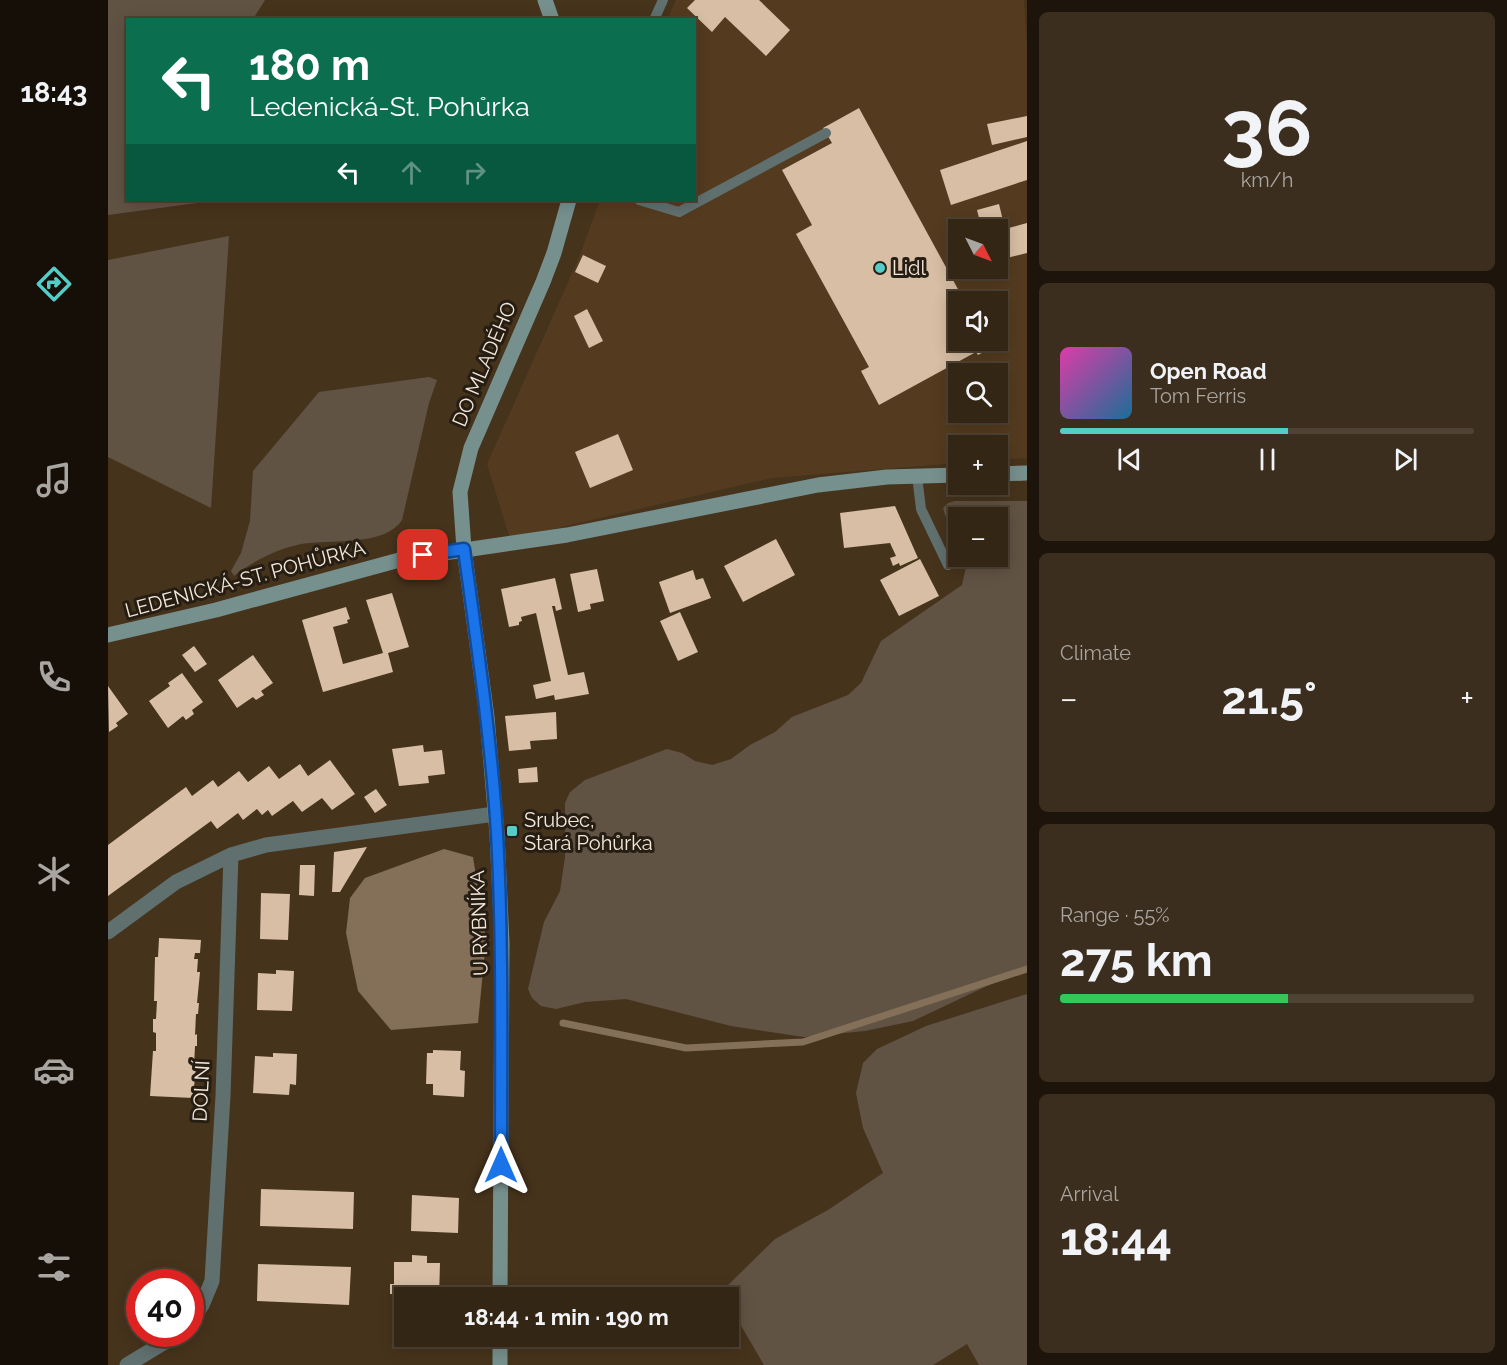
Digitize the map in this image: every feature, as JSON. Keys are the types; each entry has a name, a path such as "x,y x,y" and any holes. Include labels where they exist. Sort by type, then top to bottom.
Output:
{"main road":[{"path":"545,0 551,18"},
{"name":"DO MLADÉHO","path":"464,549 460,492 471,448 550,263 568,201"},
{"path":"1008,474 1027,473"},
{"name":"LEDENICKÁ-ST. POHŮRKA","path":"108,635 216,610 402,559 567,535 818,485 887,477 948,475"},
{"name":"U RYBNÍKA","path":"464,549 487,717 502,943 500,1287"},
{"path":"500,1347 500,1365"}],"street":[{"path":"108,932 177,882 231,855 266,845 495,813"},
{"name":"DOLNÍ","path":"204,1300 212,1281 223,1096 231,855"},
{"path":"127,1365 157,1347"}],"lane":[{"path":"655,18 663,0"},
{"path":"642,201 679,212 826,133"},
{"path":"917,476 921,509 948,565"}],"shaded area":[{"path":"108,0 265,0 254,18 126,18 126,201 212,201 108,215"},
{"path":"676,0 1024,0 1027,49 1027,458 1008,459 1008,435 948,435 948,464 772,478 510,539 487,464 578,260 600,201 696,201 696,18 667,18"},
{"path":"229,236 211,508 108,457 108,260"},
{"path":"429,377 437,380 429,403 402,520 394,529 370,538 292,546 266,556 234,576 231,571 241,553 250,521 253,471 319,392"},
{"path":"955,501 1027,501 1027,967 913,1021 865,1031 804,1037 731,1026 626,999 585,1002 556,1009 541,1006 532,998 528,989 544,922 560,891 565,857 565,803 570,792 585,780 667,749 682,753 695,761 712,765 731,759 750,745 775,732 792,717 848,695 861,683 881,641 962,585 966,567 1008,567 1008,507 948,507 948,521 943,508"},
{"path":"444,849 473,857 486,940 478,1023 391,1030 358,991 346,933 350,898 365,878"},
{"path":"1027,994 1027,1365 979,1365 967,1344 933,1365 764,1365 739,1322 739,1287 726,1287 775,1239 828,1210 883,1173 863,1128 856,1093 863,1063 877,1049 926,1026"}],"building":[{"path":"695,0 759,0 790,30 766,56 725,17 712,32 687,8"},
{"name":"Lidl","path":"859,108 948,271 948,279 952,279 959,291 948,291 948,351 985,351 978,355 976,352 956,363 948,363 948,367 879,405 861,371 869,367 796,234 812,225 782,170 832,143 823,128"},
{"path":"1027,116 1027,137 992,145 987,124"},
{"path":"1027,141 1027,180 951,205 940,170"},
{"path":"999,204 1003,219 979,219 977,210"},
{"path":"1027,223 1027,253 1008,258 1008,228"},
{"path":"583,255 606,266 598,283 575,272"},
{"path":"587,309 603,341 589,348 574,316"},
{"path":"618,434 633,470 590,488 575,452"},
{"path":"895,506 918,558 900,566 899,563 893,566 890,558 896,556 890,543 844,548 840,513"},
{"path":"776,539 795,575 743,602 724,566"},
{"path":"920,559 939,596 899,616 880,580"},
{"path":"597,569 604,601 590,604 591,609 578,612 570,574"},
{"path":"693,570 696,580 703,578 711,598 670,613 659,582"},
{"path":"555,578 562,609 556,611 555,606 552,606 568,675 584,672 589,694 555,700 554,695 536,699 533,685 551,681 536,613 521,617 522,621 519,625 509,627 501,589"},
{"path":"392,593 409,647 388,653 393,672 323,692 302,620 346,607 350,619 347,620 348,623 333,627 343,664 383,653 366,600"},
{"path":"680,612 698,652 678,661 660,621"},
{"path":"194,646 207,664 195,672 182,655"},
{"path":"253,655 273,683 261,691 264,695 256,700 253,697 237,708 218,680"},
{"path":"182,673 203,702 192,710 194,714 186,720 183,716 168,728 149,701 170,686 168,683"},
{"path":"108,686 128,714 116,723 118,726 109,732"},
{"path":"556,712 557,739 530,741 531,749 509,751 505,716"},
{"path":"423,745 424,752 442,750 445,774 428,776 429,783 399,786 392,749"},
{"path":"330,760 355,794 332,810 322,798 302,812 293,801 272,816 268,810 262,815 257,809 243,820 238,813 217,829 211,821 108,896 108,845 186,787 192,796 213,780 218,787 239,771 248,782 269,766 279,779 300,764 308,776"},
{"path":"537,767 538,782 519,783 518,769"},
{"path":"376,789 387,805 375,813 364,797"},
{"path":"367,847 340,892 332,892 334,852"},
{"path":"300,865 315,865 314,896 299,895"},
{"path":"261,893 290,894 288,940 260,939"},
{"path":"159,938 201,940 200,953 195,953 194,959 198,959 197,972 200,972 193,1098 150,1096 153,1051 156,1051 153,1019 156,1019 155,957 158,957"},
{"path":"276,970 294,971 292,1011 257,1010 258,973 276,974"},
{"path":"433,1050 461,1051 460,1070 465,1071 464,1097 433,1095 433,1084 426,1084 427,1053 433,1053"},
{"path":"273,1053 297,1054 296,1085 290,1084 289,1095 253,1093 255,1056 273,1057"},
{"path":"261,1189 354,1192 353,1229 260,1226"},
{"path":"412,1195 459,1198 458,1233 411,1231"},
{"path":"412,1255 427,1256 427,1263 440,1263 439,1287 394,1287 394,1294 390,1294 390,1284 394,1284 394,1262 412,1262"},
{"path":"258,1264 351,1267 349,1305 257,1301"}],"waterway":[{"path":"563,1023 686,1048 803,1042 1027,969"}],"place":[{"name":"Lidl","path":"880,268"},
{"name":"Srubec, Stará Pohůrka","path":"512,831"}],"route":[{"path":"423,555 464,549 487,717 497,834 502,943 501,1165"}]}
